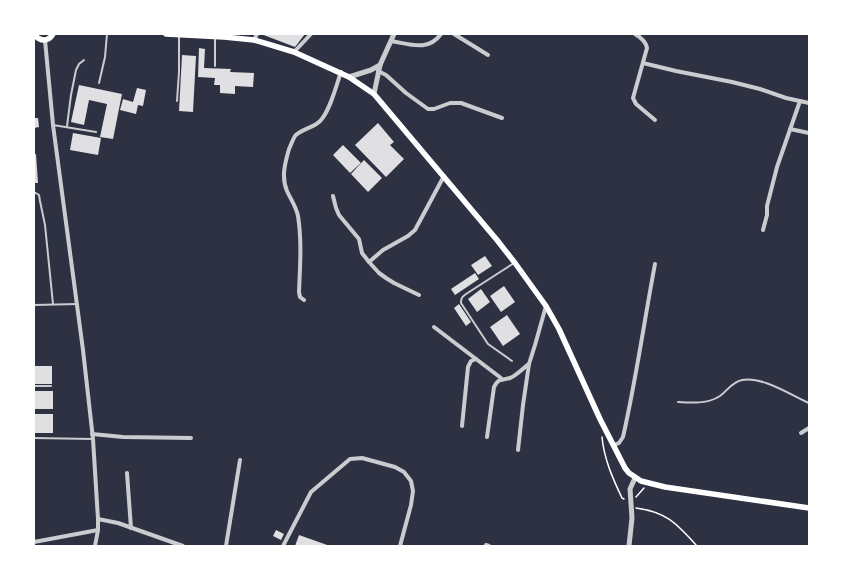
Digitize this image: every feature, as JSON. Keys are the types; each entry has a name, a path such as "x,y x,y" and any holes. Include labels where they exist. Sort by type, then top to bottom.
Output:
{"main road":[{"path":"34,34 38,39 45,40 50,38 53,34"},
{"path":"166,34 214,36 254,40 294,52 341,72 374,94 444,176 515,263 546,306 559,329 600,419 625,468 635,478 647,483 683,490 809,508"}],"street":[{"path":"254,40 257,34"},
{"path":"294,52 311,34"},
{"path":"374,94 380,65 394,34"},
{"path":"392,41 429,45 436,40 440,34"},
{"path":"454,34 488,54"},
{"path":"635,34 643,40 647,48 633,98 636,104 655,120"},
{"path":"45,40 53,125 83,350 93,439 98,519 98,530 95,546"},
{"path":"643,63 732,82 809,103"},
{"path":"349,77 371,70 380,65"},
{"path":"378,71 386,75 406,93 428,109 434,109 450,103 461,103 502,118"},
{"path":"304,300 300,297 299,292 300,245 298,215 294,203 287,191 283,172 289,150 295,136 300,131 321,121 326,113 341,72"},
{"path":"763,230 767,215 767,206 800,101"},
{"path":"790,129 809,133"},
{"path":"369,262 383,250 408,236 415,230 444,176"},
{"path":"333,196 339,215 359,239 362,253 369,262 379,273 390,281 419,294"},
{"path":"614,445 619,443 623,437 635,381 655,264"},
{"path":"518,450 522,404 529,364 546,306"},
{"path":"434,327 501,378 510,378 529,364"},
{"path":"462,426 468,366 476,359"},
{"path":"487,437 494,387 496,382 501,378"},
{"path":"801,433 809,428"},
{"path":"92,434 123,437 192,438"},
{"path":"283,546 311,492 350,459 362,458 394,467 404,472 412,481 411,505 400,546"},
{"path":"226,546 240,460"},
{"path":"126,473 131,528"},
{"path":"629,546 632,525 630,489 635,478"},
{"path":"98,519 131,528 183,546"},
{"path":"34,542 98,530"}],"lane":[{"path":"99,83 105,57 107,34"},
{"path":"177,101 179,35"},
{"path":"214,36 215,66"},
{"path":"68,126 71,95 76,70 78,64 84,60"},
{"path":"53,125 68,126 96,132"},
{"path":"34,192 38,195 43,213 53,304"},
{"path":"512,361 488,344 461,303 461,300 466,294 515,263"},
{"path":"34,305 76,304"},
{"path":"678,402 700,403 708,401 721,395 734,382 753,379 771,385 809,403"},
{"path":"34,386 51,386"},
{"path":"34,438 93,439"}],"path":[{"path":"602,431 603,444 612,476 622,498 631,501 641,492 647,483"},
{"path":"632,508 648,510 666,516 697,546"}],"building":[{"path":"261,34 305,34 295,47"},
{"path":"199,48 205,49 204,68 231,69 230,72 254,73 253,87 235,86 235,94 220,93 220,85 214,85 215,78 198,77"},
{"path":"182,55 196,56 193,112 179,111"},
{"path":"79,85 122,94 113,139 100,137 107,104 89,100 84,125 71,122"},
{"path":"137,88 146,90 143,106 138,105 136,114 120,110 123,99 133,102"},
{"path":"34,118 38,118 39,127 34,128"},
{"path":"378,123 394,142 390,145 404,159 386,177 355,145"},
{"path":"73,133 101,138 98,155 70,150"},
{"path":"343,145 361,163 350,173 333,155"},
{"path":"34,154 36,154 38,183 34,183"},
{"path":"364,160 382,178 368,192 351,174"},
{"path":"485,256 492,266 478,275 471,265"},
{"path":"475,273 479,279 455,295 451,289"},
{"path":"504,286 515,302 501,312 490,296"},
{"path":"481,289 490,302 477,312 468,299"},
{"path":"459,304 471,322 466,326 454,308"},
{"path":"507,315 520,334 503,346 490,327"},
{"path":"34,366 52,366 52,384 34,384"},
{"path":"34,391 53,391 53,409 34,409"},
{"path":"34,414 53,414 53,433 34,433"},
{"path":"276,530 284,534 281,540 273,536"},
{"path":"299,535 330,546 295,546"}]}
